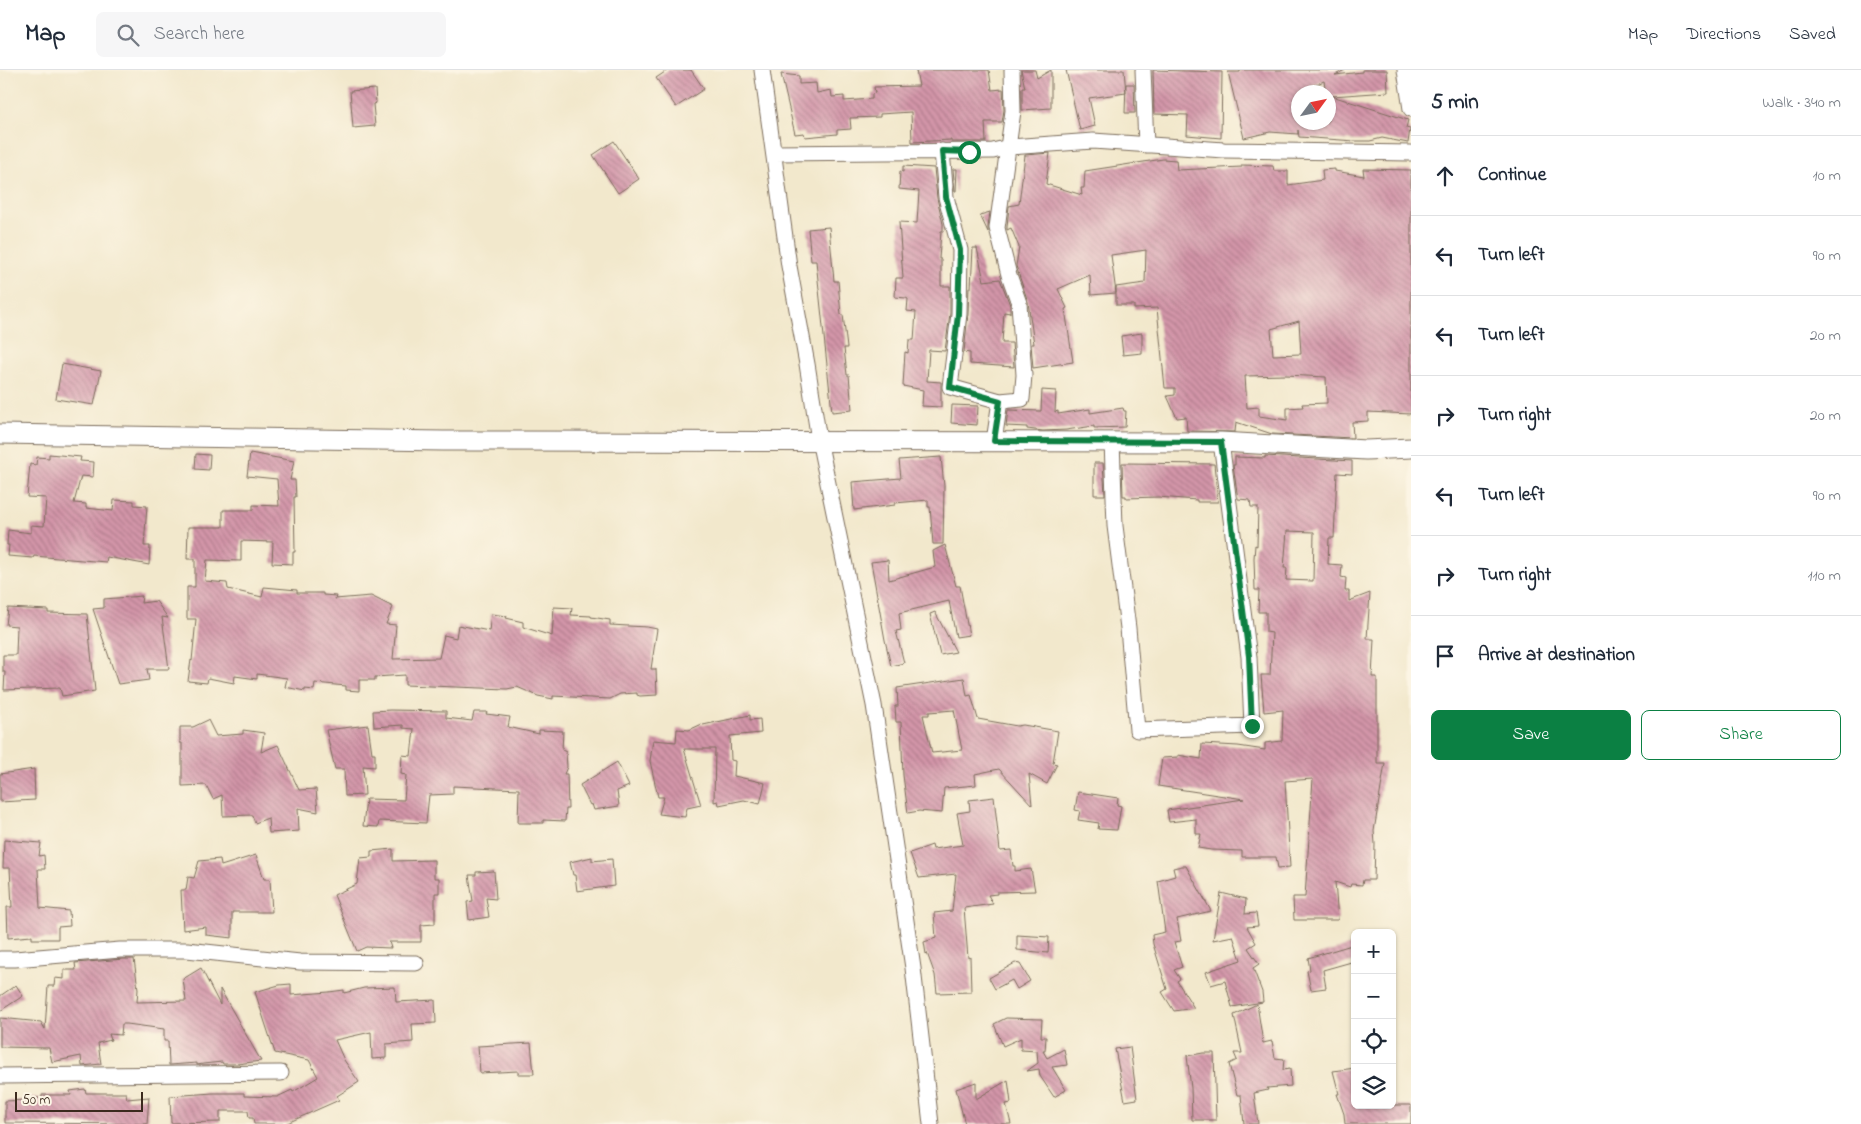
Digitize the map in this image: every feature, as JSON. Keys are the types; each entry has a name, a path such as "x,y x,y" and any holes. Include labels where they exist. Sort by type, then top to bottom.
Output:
{"street":[{"path":"762,70 789,266 807,364 818,440 874,705 913,968 932,1124"},
{"path":"942,151 946,197 960,250 958,314 950,387 1000,401 1022,399 1024,375 1019,303 1009,275 997,228 1014,111 1012,70"},
{"path":"1143,70 1146,145"},
{"path":"1405,70 1411,109"},
{"path":"774,153 993,151 1009,147 1092,142 1224,150 1411,152"},
{"path":"994,441 1000,401"},
{"path":"0,434 443,441 1221,442 1366,450 1411,448"},
{"path":"1112,442 1115,526 1128,628 1137,730 1252,726 1249,656 1221,442"},
{"path":"0,959 120,950 187,950 300,962 416,963"},
{"path":"0,1076 281,1073"}],"building":[{"path":"668,70 691,70 704,89 676,107 656,78"},
{"path":"989,70 992,90 1003,89 1004,110 1002,122 985,122 986,142 951,142 951,140 912,142 911,112 880,114 880,117 850,118 851,129 837,130 837,134 805,137 804,133 795,134 781,74 799,76 799,84 816,83 817,93 831,90 832,97 844,96 844,101 872,99 872,94 875,93 874,87 919,86 916,71"},
{"path":"1021,70 1035,70 1037,78 1051,70 1051,108 1022,110 1022,88 1025,88"},
{"path":"1066,70 1124,70 1126,93 1089,98 1095,126 1080,130"},
{"path":"1153,70 1222,72 1221,138 1187,135 1188,115 1154,114"},
{"path":"1240,70 1345,70 1335,75 1362,72 1362,70 1387,70 1388,92 1336,96 1336,85 1325,85 1324,81 1315,85 1291,85 1291,130 1298,130 1298,134 1270,132 1244,138 1228,72 1240,72"},
{"path":"1126,84 1134,84 1135,113 1125,113"},
{"path":"375,89 376,103 373,104 375,126 353,128 350,91"},
{"path":"1336,97 1408,120 1406,128 1410,129 1408,143 1382,138 1370,141 1355,141 1299,137 1298,130 1336,130"},
{"path":"614,141 639,179 618,193 593,155"},
{"path":"1050,153 1046,184 1082,195 1081,188 1084,188 1085,171 1163,159 1176,160 1177,170 1242,167 1242,165 1273,166 1274,171 1288,171 1288,185 1323,180 1322,170 1335,169 1335,171 1364,176 1363,169 1411,170 1411,414 1368,412 1368,421 1352,422 1353,438 1272,434 1236,422 1235,432 1187,431 1186,417 1177,418 1167,396 1175,395 1175,388 1165,388 1157,308 1134,309 1134,305 1116,305 1116,293 1091,295 1090,275 1058,289 1067,308 1065,309 1073,362 1033,368 1031,344 1034,344 1028,302 1016,266 1019,247 1011,228 1007,230 1009,206 1019,204 1025,155","holes":["1146,250 1145,283 1116,287 1116,293 1111,255","1299,321 1301,354 1273,355 1271,329","1286,375 1326,377 1327,403 1302,404 1303,407 1287,408 1287,420 1259,416 1259,407 1247,408 1245,376"]},
{"path":"903,166 934,168 937,198 943,224 939,259 941,259 941,286 950,286 950,313 945,351 929,350 927,381 941,382 941,407 922,406 923,390 903,386 905,352 908,353 909,340 914,340 916,312 907,311 908,299 895,297 896,278 903,278 899,222 917,223 919,191 899,189 900,171 903,172"},
{"path":"953,169 957,169 956,191 955,191"},
{"path":"990,212 988,227 988,232 980,215"},
{"path":"829,227 834,281 838,281 841,315 843,315 847,348 844,348 847,375 849,375 852,410 832,412 816,261 811,261 808,229"},
{"path":"973,248 977,248 984,281 1000,279 1010,305 1010,313 1004,312 1002,343 1012,343 1014,367 970,364 970,353 964,352"},
{"path":"1142,333 1142,353 1123,355 1121,336"},
{"path":"62,364 101,371 94,405 56,399"},
{"path":"1042,390 1056,391 1055,412 1058,411 1058,414 1090,409 1090,413 1123,408 1126,411 1125,427 1094,428 1094,426 1043,431 1027,429 1027,427 1006,426 1008,410 1041,411"},
{"path":"952,405 978,406 977,425 951,423"},
{"path":"250,453 294,461 290,480 295,480 296,497 294,497 295,552 293,552 293,564 272,563 273,542 241,541 241,561 207,560 205,581 227,583 228,589 262,597 264,587 297,590 297,593 323,593 323,595 336,596 335,599 371,596 393,607 386,624 396,625 393,659 439,658 444,635 456,638 458,625 489,631 491,614 507,616 506,618 523,622 523,627 552,636 554,607 572,608 571,615 591,616 610,620 610,625 657,629 651,669 656,669 657,695 620,694 610,699 553,696 553,699 538,696 517,687 507,689 405,685 405,675 375,677 375,680 359,680 359,691 346,690 346,686 315,683 314,690 305,689 305,691 285,687 287,678 257,674 257,679 235,676 234,683 208,678 207,683 188,681 196,619 187,619 187,587 195,587 195,559 187,559 188,527 223,527 223,510 253,510 253,505 279,506 277,479 247,476"},
{"path":"49,454 81,457 80,461 94,462 93,477 81,476 74,503 86,504 86,508 113,511 114,500 134,501 134,505 147,506 144,546 150,546 149,565 107,557 106,562 34,556 33,558 8,556 8,530 31,533 31,525 44,526 46,498 27,497 30,464 36,465 37,457 49,458"},
{"path":"196,454 210,455 209,470 195,469"},
{"path":"1265,456 1352,461 1352,474 1337,473 1334,538 1329,538 1328,564 1342,565 1341,577 1346,578 1345,591 1349,591 1349,601 1370,593 1367,639 1374,639 1372,677 1377,677 1377,763 1385,763 1374,831 1374,880 1363,880 1362,885 1351,884 1350,887 1335,882 1338,920 1294,920 1293,897 1305,897 1313,779 1285,781 1290,867 1278,868 1276,857 1242,857 1242,851 1198,848 1201,834 1196,834 1196,819 1169,822 1167,810 1244,799 1158,786 1162,758 1178,757 1178,755 1201,759 1202,744 1265,750 1265,743 1282,741 1283,710 1264,712 1261,675 1270,675 1272,633 1266,632 1266,612 1258,612 1259,590 1255,590 1254,558 1255,545 1257,546 1258,507 1251,507 1250,500 1238,499 1233,465 1235,465 1235,457 1265,458","holes":["1287,531 1314,532 1313,581 1286,580 1287,568 1284,568"]},
{"path":"941,457 944,486 943,544 933,544 928,500 854,510 852,482 901,478 899,460"},
{"path":"1094,463 1103,463 1105,495 1094,495"},
{"path":"1122,463 1214,464 1218,502 1197,502 1197,500 1158,497 1126,498 1126,496 1123,496"},
{"path":"945,545 956,586 960,586 969,635 956,637 949,601 899,613 901,630 896,631 904,663 891,666 871,562 888,560 889,580 935,567 933,551"},
{"path":"142,596 141,603 156,601 168,618 162,617 169,669 147,669 149,680 118,684 93,609 104,608 104,599"},
{"path":"8,608 48,610 48,613 87,614 95,691 62,696 60,688 4,690 5,672 3,672 3,655 16,655 17,626 6,625"},
{"path":"935,612 956,652 940,655 930,614"},
{"path":"964,678 967,696 971,695 978,719 1058,731 1053,763 1057,764 1047,784 1029,774 1032,805 999,769 975,774 976,785 944,788 942,813 919,811 908,813 903,775 901,722 896,722 895,706 898,706 897,688","holes":["954,710 962,750 932,753 923,715 929,715 929,712"]},
{"path":"373,711 446,711 446,718 472,721 474,712 487,712 486,714 510,717 508,727 539,734 539,730 563,731 562,750 566,752 567,767 564,774 567,774 568,809 566,809 565,821 543,820 543,823 518,823 519,789 453,786 453,794 429,795 426,823 379,821 378,827 363,826 366,799 404,800 406,775 401,774 402,755 411,756 414,729 403,728 403,725 374,727"},
{"path":"750,715 750,720 760,719 761,733 730,736 731,760 735,761 734,776 765,783 760,804 744,800 719,805 718,801 714,802 715,749 684,749 701,805 687,808 685,817 659,814 664,797 658,797 650,761 653,740 676,742 677,729 689,730 702,724"},
{"path":"208,720 216,736 243,734 243,730 264,733 261,752 278,745 299,790 316,789 318,812 298,808 299,831 269,833 268,818 255,823 252,815 223,816 222,795 213,799 206,785 182,786 180,727 193,727"},
{"path":"368,725 372,753 375,753 375,767 363,766 365,795 345,796 344,769 335,769 326,730"},
{"path":"617,762 629,786 617,791 619,806 594,810 580,785"},
{"path":"34,769 35,800 0,802 0,774"},
{"path":"1078,792 1118,798 1117,805 1121,806 1117,830 1098,829 1099,823 1078,820 1080,811 1075,810"},
{"path":"994,797 1000,851 1011,850 1015,871 1031,869 1035,891 997,892 997,894 988,895 993,904 964,908 968,958 970,957 971,992 937,993 935,975 926,954 924,942 936,938 934,913 952,911 956,874 919,878 910,853 932,845 933,849 963,845 957,813 970,811 969,800"},
{"path":"4,840 41,843 39,856 44,855 45,869 38,869 40,908 69,911 70,926 58,927 58,939 32,939 32,936 8,938 7,907 12,907 10,868 3,868"},
{"path":"393,849 393,861 434,860 434,878 439,878 439,893 435,893 435,924 421,925 421,942 389,942 391,948 366,947 357,951 334,895 357,884 360,858 371,857 371,851"},
{"path":"256,855 264,879 270,879 272,912 232,912 232,938 206,935 206,927 183,930 181,890 186,890 188,877 194,878 199,861 220,859 221,866"},
{"path":"592,857 592,861 612,859 614,886 577,891 575,875 573,875 570,862"},
{"path":"1186,866 1211,911 1177,919 1181,941 1174,942 1182,967 1174,970 1180,979 1177,981 1194,1008 1174,1011 1162,992 1167,989 1152,935 1165,932 1158,881 1175,876 1173,868"},
{"path":"494,871 496,899 486,898 489,917 469,920 467,902 473,901 469,875 476,875 476,872"},
{"path":"1221,893 1246,899 1245,914 1256,913 1258,926 1247,927 1256,943 1248,948 1259,964 1253,968 1262,992 1263,1002 1232,1007 1225,981 1211,985 1206,972 1241,960 1233,936 1213,940"},
{"path":"1017,935 1049,937 1048,953 1017,950"},
{"path":"1351,945 1351,962 1323,970 1326,988 1311,990 1307,971 1310,970 1308,958"},
{"path":"134,959 138,989 137,1002 186,1001 183,979 201,968 220,1005 220,989 261,1061 237,1064 223,1064 222,1062 197,1065 197,1063 169,1065 168,1041 164,1041 164,1029 127,1024 122,1024 121,1035 109,1034 111,1040 98,1043 101,1064 82,1066 81,1056 52,1062 49,1048 0,1047 0,1018 41,1022 45,1029 48,986 54,986 55,978 64,979 64,970 76,970 75,963"},
{"path":"1015,963 1020,964 1030,981 1017,989 1012,980 995,989 989,978"},
{"path":"291,984 291,995 344,990 344,993 364,988 395,987 396,1002 435,1000 436,1023 412,1024 413,1042 386,1044 386,1058 372,1059 371,1032 335,1040 344,1060 359,1082 337,1096 339,1100 285,1124 254,1124 253,1118 249,1118 248,1111 220,1111 220,1122 171,1123 170,1096 244,1093 244,1096 277,1097 292,1090 293,1092 318,1077 309,1060 275,1053 255,992 279,985"},
{"path":"16,985 23,996 0,1011 0,996"},
{"path":"1257,1004 1263,1043 1272,1041 1275,1058 1284,1059 1283,1070 1290,1069 1291,1086 1267,1088 1268,1090 1254,1093 1258,1124 1244,1124 1241,1095 1237,1095 1229,1064 1237,1060 1234,1053 1242,1053 1234,1015"},
{"path":"1006,1018 1042,1019 1041,1037 1046,1037 1045,1051 1043,1051 1047,1058 1064,1049 1067,1065 1052,1067 1066,1090 1054,1097 1040,1076 1039,1069 1027,1071 1038,1063 1037,1051 1021,1050 1021,1038 1003,1046 994,1024"},
{"path":"531,1043 534,1074 518,1074 518,1071 480,1073 478,1046"},
{"path":"1130,1047 1137,1099 1125,1101 1115,1049"},
{"path":"1214,1053 1216,1120 1192,1120 1187,1056"},
{"path":"1351,1069 1351,1109 1396,1109 1396,1105 1411,1105 1411,1124 1345,1124 1333,1071"},
{"path":"1008,1080 1011,1103 1006,1104 1011,1124 965,1124 956,1089 976,1082 976,1099"},
{"path":"85,1089 86,1093 126,1093 127,1099 149,1097 147,1124 5,1123 5,1101 42,1098 42,1095 71,1095 70,1091"}],"route":[{"path":"969,152 942,151 946,197 960,250 958,314 950,387 1000,401 994,441 1221,442 1249,656 1252,726"}]}
